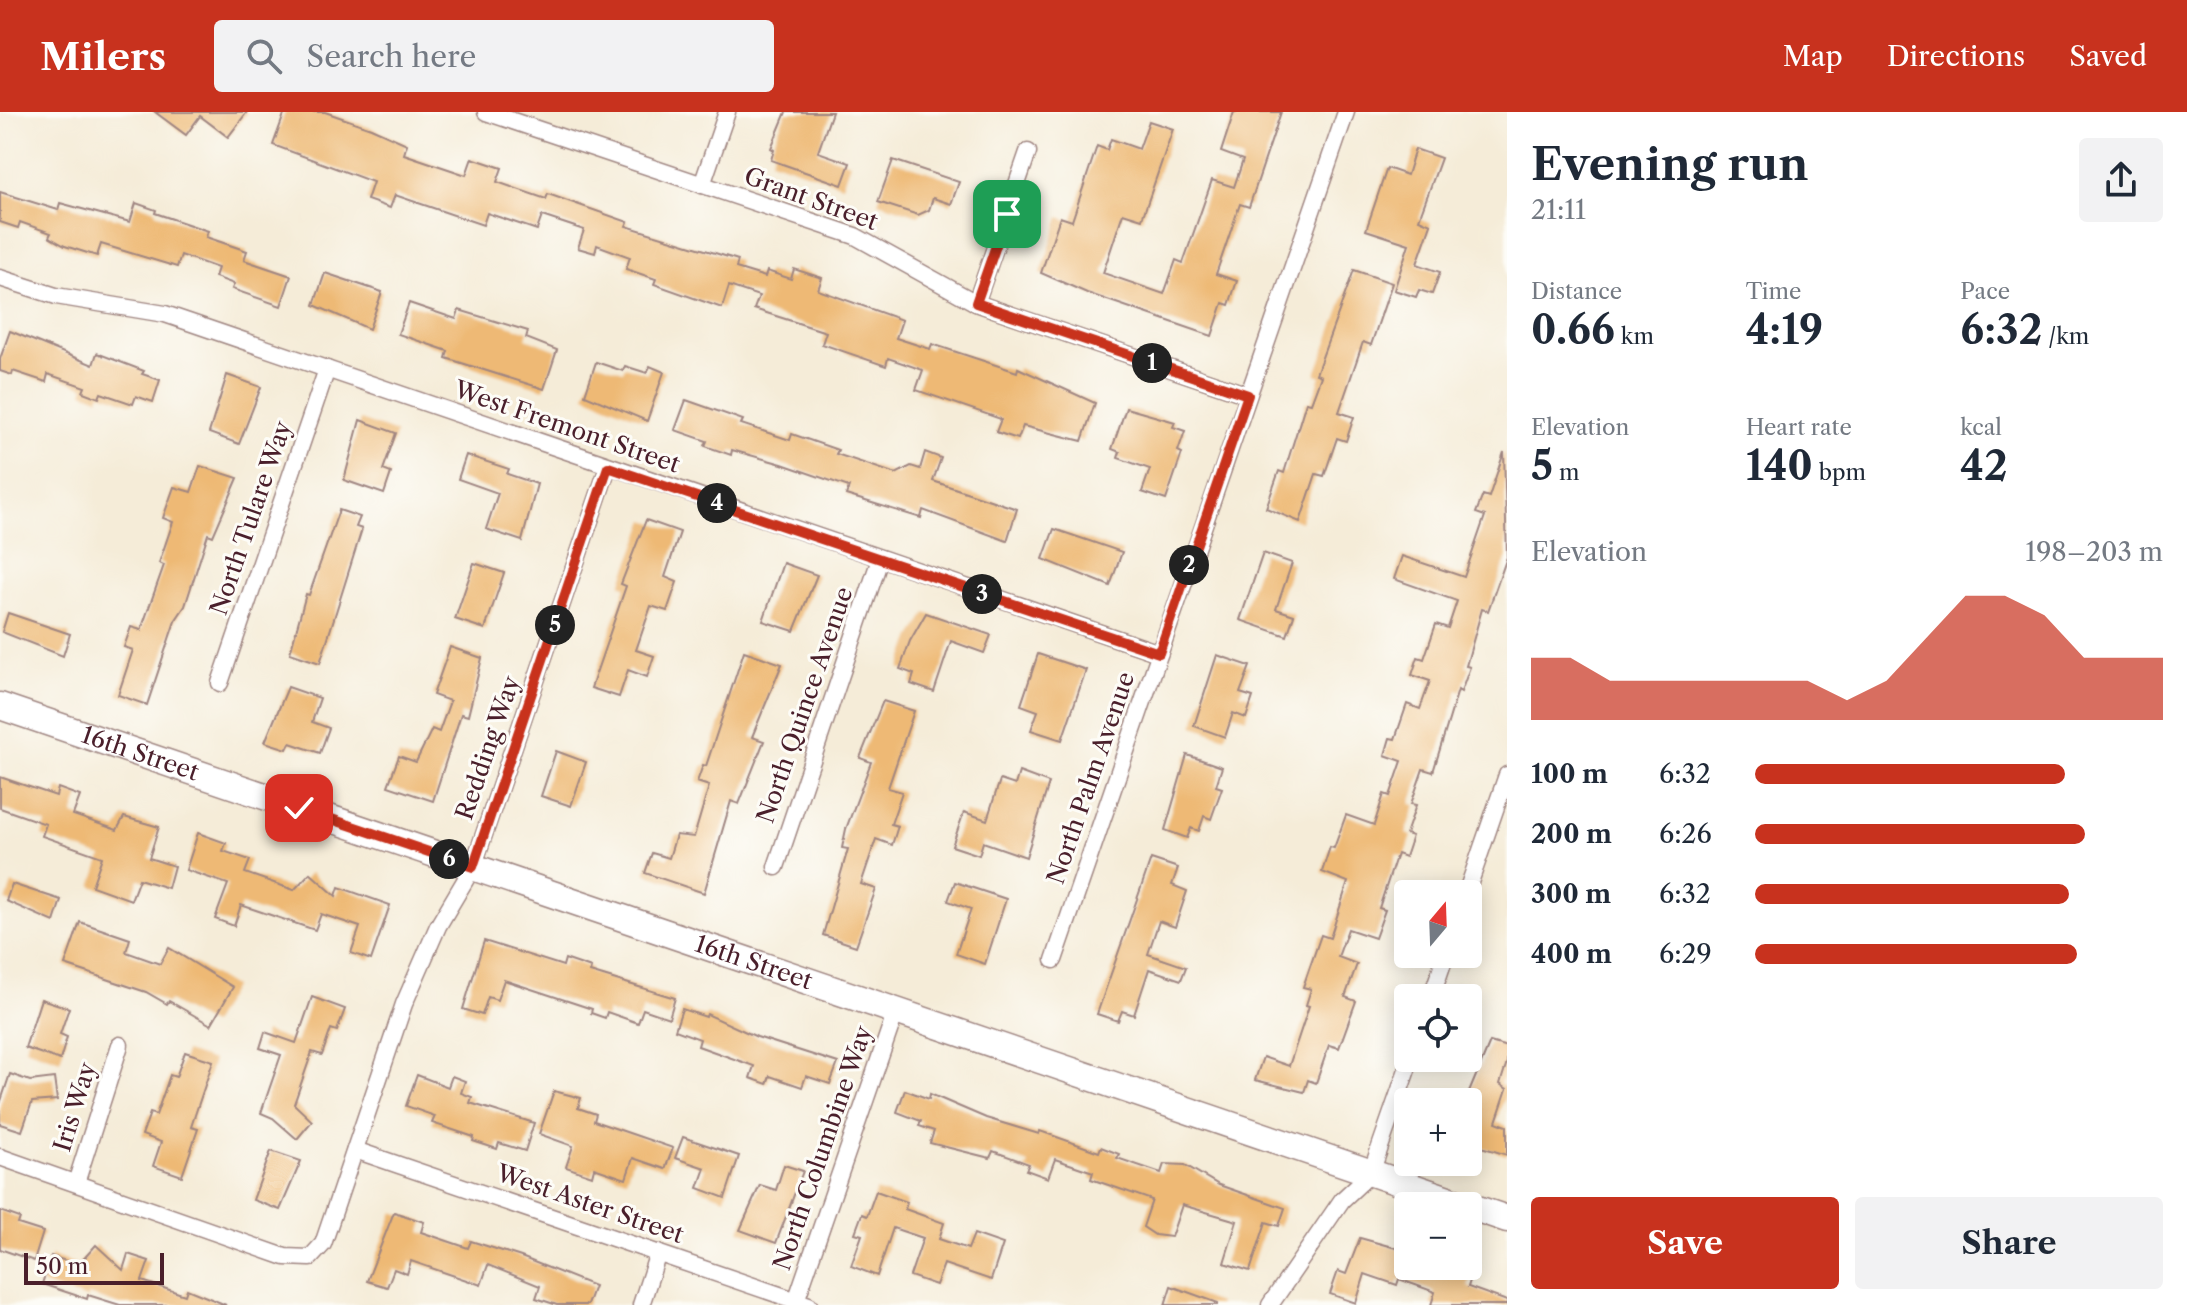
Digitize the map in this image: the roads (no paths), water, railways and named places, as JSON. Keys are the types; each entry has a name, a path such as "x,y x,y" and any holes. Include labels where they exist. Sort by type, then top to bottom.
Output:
{"main road":[{"name":"16th Street","path":"0,706 1507,1219"}],"street":[{"name":"Grant Street","path":"486,112 855,236 976,303 1248,395"},
{"path":"702,185 727,112"},
{"name":"North Palm Avenue","path":"1054,960 1346,112"},
{"path":"976,303 1028,152"},
{"name":"West Fremont Street","path":"0,278 56,296 165,314 1159,653"},
{"name":"North Tulare Way","path":"220,683 327,369"},
{"name":"Redding Way","path":"76,1183 285,1257 310,1258 323,1244 423,956 473,867 608,467"},
{"name":"North Quince Avenue","path":"776,867 880,559"},
{"path":"1471,880 1507,775"},
{"name":"North Columbine Way","path":"803,1303 896,1011"},
{"name":"Iris Way","path":"76,1183 120,1045"},
{"path":"1270,1305 1342,1200 1371,1173 1406,1072"},
{"name":"West Aster Street","path":"355,1150 803,1303"},
{"path":"0,1157 76,1183"},
{"path":"641,1305 658,1253"}]}
